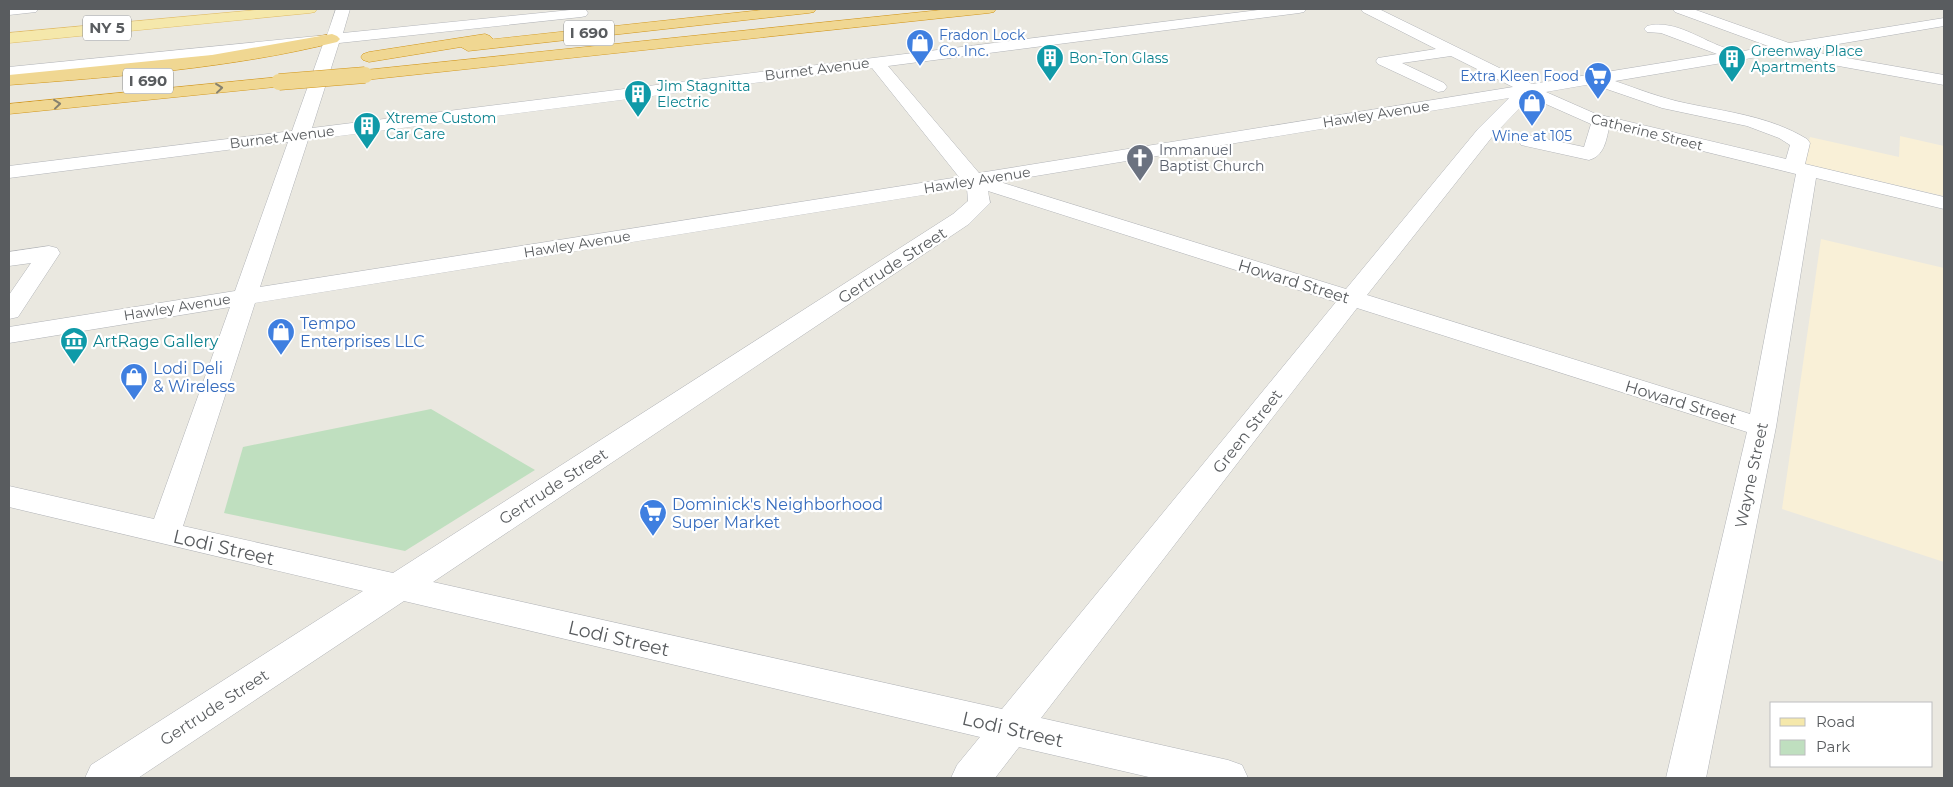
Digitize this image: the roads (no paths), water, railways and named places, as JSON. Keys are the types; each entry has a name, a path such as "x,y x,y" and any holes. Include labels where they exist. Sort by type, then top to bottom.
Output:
{"highway":[{"path":"356,58 580,25 717,9"},
{"name":"I 690","path":"306,64 809,9"},
{"path":"365,74 894,9"},
{"name":"I 690","path":"9,109 577,54 990,9"},
{"path":"9,80 227,57 332,39"},
{"name":"I 690","path":"9,96 286,66"}],"main road":[{"name":"NY 5","path":"11,39 310,9"}],"street":[{"path":"9,11 31,9"},
{"path":"165,533 342,9"},
{"name":"Burnet Avenue","path":"9,172 1299,9"},
{"name":"Catherine Street","path":"1368,9 1570,111 1601,121 1802,174 1944,203"},
{"path":"1680,9 1786,47 1830,59 1944,80"},
{"path":"9,72 581,12"},
{"name":"Hawley Avenue","path":"9,335 1944,22"},
{"path":"1652,29 1663,28 1735,55"},
{"path":"1438,87 1384,61 1454,51"},
{"name":"Howard Street","path":"876,62 968,175 976,180 1762,427"},
{"path":"1592,79 1699,112 1738,105 1780,113"},
{"name":"Green Street","path":"971,778 1485,133 1528,89"},
{"name":"Wayne Street","path":"1686,778 1762,427 1802,174 1800,143 1788,134 1764,125 1699,112"},
{"path":"1528,140 1589,154 1595,146 1601,121"},
{"path":"1722,164 1802,174"},
{"name":"Gertrude Street","path":"105,778 961,219 979,203 976,180"},
{"path":"9,259 48,253 9,312"},
{"name":"Lodi Street","path":"9,497 1228,778"}],"place":[{"name":"Fradon Lock Co. Inc.","path":"920,67"},
{"name":"Bon-Ton Glass","path":"1050,82"},
{"name":"Greenway Place Apartments","path":"1732,83"},
{"name":"Extra Kleen Food","path":"1598,100"},
{"name":"Jim Stagnitta Electric","path":"638,118"},
{"name":"Wine at 105","path":"1532,127"},
{"name":"Xtreme Custom Car Care","path":"367,150"},
{"name":"Immanuel Baptist Church","path":"1140,182"},
{"name":"Tempo Enterprises LLC","path":"281,356"},
{"name":"ArtRage Gallery","path":"74,365"},
{"name":"Lodi Deli & Wireless","path":"134,401"},
{"name":"Dominick's Neighborhood Super Market","path":"653,537"}]}
